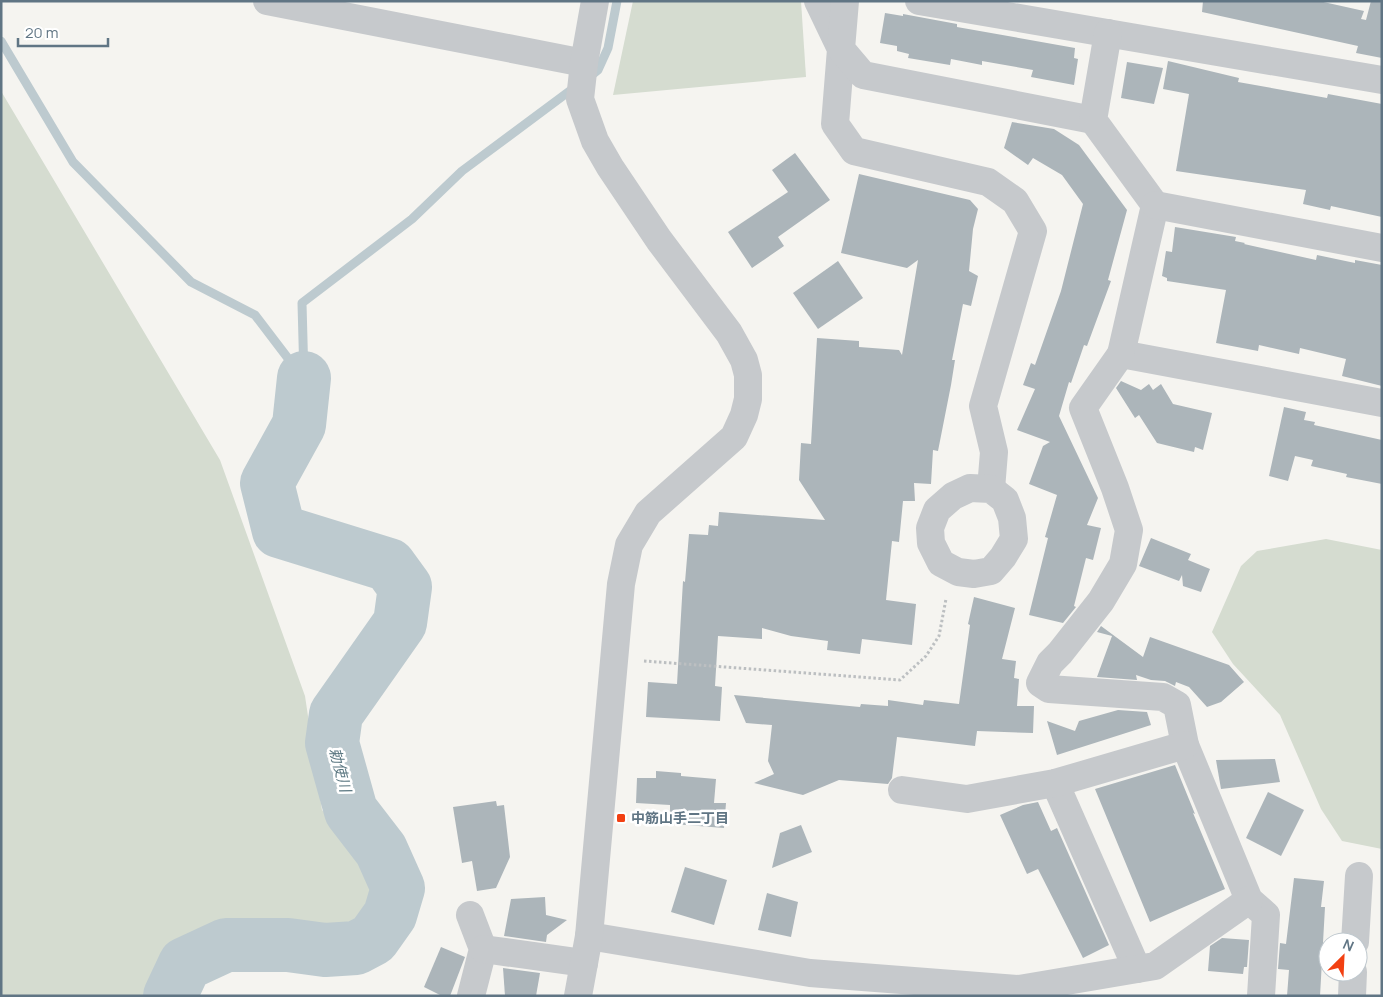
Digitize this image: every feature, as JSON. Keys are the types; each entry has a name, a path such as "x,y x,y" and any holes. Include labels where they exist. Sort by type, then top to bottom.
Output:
{"street":[{"path":"267,1 584,63"},
{"path":"578,996 589,936 621,584 629,545 648,513 734,437 744,415 748,399 748,375 744,360 729,333 659,240 610,167 595,141 580,99 595,1"},
{"path":"818,1 841,49 863,75 1093,120 1155,205 1382,248"},
{"path":"845,1 835,124 854,151 988,182 1015,201 1033,231 983,406 994,452 991,489"},
{"path":"919,1 1382,80"},
{"path":"1093,120 1108,33"},
{"path":"1155,205 1120,354 1083,408 1115,488 1129,530 1122,564 1101,601 1050,663 1040,683 1049,689 1163,697 1177,705 1185,745 1249,900 1266,915 1261,996"},
{"path":"1120,354 1382,403"},
{"path":"970,488 991,489 1005,500 1012,518 1014,539 1003,557 991,571 974,574 958,572 942,563 931,543 930,528 937,510 953,496 970,488"},
{"path":"902,790 967,799 1055,783 1185,745"},
{"path":"1055,783 1137,969"},
{"path":"1356,932 1359,876"},
{"path":"589,936 810,973 956,990 1019,989 1155,966 1249,900"},
{"path":"470,915 483,949 471,996"},
{"path":"483,949 584,963"},
{"path":"1352,996 1353,982"}],"path":[{"path":"614,659 900,680 926,656 939,636 952,569"}],"shaded area":[{"path":"633,1 801,1 806,77 613,95"},
{"path":"1,91 220,460 305,696 322,810 370,870 378,899 357,927 201,930 166,953 143,996 1,996"},
{"path":"1326,539 1382,550 1382,849 1342,841 1321,809 1280,715 1233,664 1212,632 1241,566 1257,551"}],"building":[{"path":"1203,1 1319,1 1364,11 1361,19 1366,20 1371,1 1382,1 1382,58 1356,53 1358,46 1202,12"},
{"path":"885,13 903,16 903,14 957,24 957,27 1075,48 1074,58 1078,59 1074,85 1031,77 1033,70 982,61 982,65 951,59 950,65 908,58 909,54 897,51 897,46 880,43"},
{"path":"1168,61 1239,78 1238,82 1327,98 1328,94 1382,104 1382,217 1331,206 1330,210 1303,204 1306,190 1176,171 1189,94 1163,89"},
{"path":"1127,62 1163,68 1154,104 1121,98"},
{"path":"1012,122 1054,129 1079,145 1127,210 1108,280 1111,281 1087,346 1084,345 1071,383 1069,382 1059,416 1098,498 1087,525 1101,528 1093,560 1086,558 1074,606 1076,607 1063,623 1029,615 1048,538 1045,537 1057,495 1029,484 1043,446 1050,442 1017,430 1035,389 1023,385 1031,363 1035,365 1061,291 1083,204 1062,175 1033,158 1028,165 1004,148"},
{"path":"795,153 830,200 778,237 784,246 752,268 728,232 788,192 772,170"},
{"path":"859,174 970,200 978,209 973,229 969,271 978,276 971,306 963,304 952,360 955,360 951,385 938,451 933,450 931,484 914,483 915,501 903,501 899,542 892,541 886,600 916,604 912,645 862,639 860,654 827,650 828,641 791,636 762,628 762,639 718,636 715,686 722,687 720,721 646,717 648,682 677,684 683,581 685,582 689,534 708,535 709,525 718,526 719,512 825,520 799,480 801,443 811,444 817,338 859,341 859,347 899,350 902,355 918,260 907,268 841,253"},
{"path":"1175,227 1236,237 1235,241 1244,244 1316,260 1317,255 1355,263 1355,260 1382,265 1382,386 1342,376 1346,359 1300,348 1299,354 1259,345 1258,351 1216,343 1226,290 1167,281 1167,278 1162,276 1166,251 1172,252"},
{"path":"838,261 863,298 818,329 793,293"},
{"path":"1121,381 1141,390 1149,384 1153,390 1161,384 1173,404 1212,413 1203,450 1195,447 1194,452 1157,443 1139,415 1135,418 1116,388"},
{"path":"1284,407 1306,412 1304,420 1315,422 1314,425 1382,440 1382,484 1346,477 1347,474 1311,466 1313,460 1295,456 1288,481 1269,476"},
{"path":"1151,538 1191,554 1188,560 1210,569 1201,592 1183,586 1182,575 1179,581 1139,566"},
{"path":"974,597 1015,608 1002,659 1016,661 1014,678 1019,679 1017,706 1034,706 1033,733 977,731 975,746 897,737 892,778 888,784 839,780 803,795 754,783 774,774 768,761 772,725 746,723 734,695 860,707 861,704 888,706 888,700 923,705 924,700 959,704 970,625 968,624"},
{"path":"1101,626 1143,657 1150,637 1229,665 1244,682 1221,702 1207,707 1189,687 1176,682 1175,686 1165,681 1151,680 1136,675 1137,680 1097,677 1112,636 1097,632"},
{"path":"1118,710 1147,712 1151,725 1057,755 1047,721 1075,731 1079,721"},
{"path":"1275,759 1280,782 1221,789 1216,760"},
{"path":"1175,765 1225,889 1150,922 1095,789"},
{"path":"656,771 681,773 681,776 716,779 714,803 726,803 724,828 660,823 670,819 670,805 636,803 637,778 656,778"},
{"path":"1268,792 1304,810 1281,856 1246,838"},
{"path":"496,801 497,806 504,805 510,857 496,888 477,891 472,861 462,863 453,807"},
{"path":"1038,802 1051,831 1057,828 1109,945 1083,958 1038,869 1027,874 1000,815 1023,805"},
{"path":"801,825 812,852 772,868 780,833"},
{"path":"685,867 727,880 714,925 671,912"},
{"path":"1294,878 1324,881 1321,907 1325,907 1324,932 1318,932 1318,982 1321,982 1320,996 1287,996 1289,970 1278,969 1280,943 1286,944"},
{"path":"767,893 798,902 791,937 758,930"},
{"path":"545,897 546,915 567,920 547,935 546,942 504,936 511,899"},
{"path":"1222,938 1249,940 1247,967 1244,967 1243,974 1208,971 1210,946"},
{"path":"441,947 465,957 450,996 442,996 424,987"},
{"path":"503,968 540,973 536,996 505,996"}],"waterway":[{"path":"588,78 598,70 608,48 617,1"},
{"path":"1,41 73,162 191,282 255,315 303,378"},
{"path":"304,378 302,303 412,219 462,171 575,87"},
{"name":"勅使川","path":"170,996 185,964 226,945 288,945 325,950 356,948 373,939 390,915 398,888 381,850 351,811 332,743 336,714 400,623 405,587 389,565 279,531 267,483 299,425 304,378"}],"place":[{"name":"中筋山手二丁目","path":"621,818"}]}
